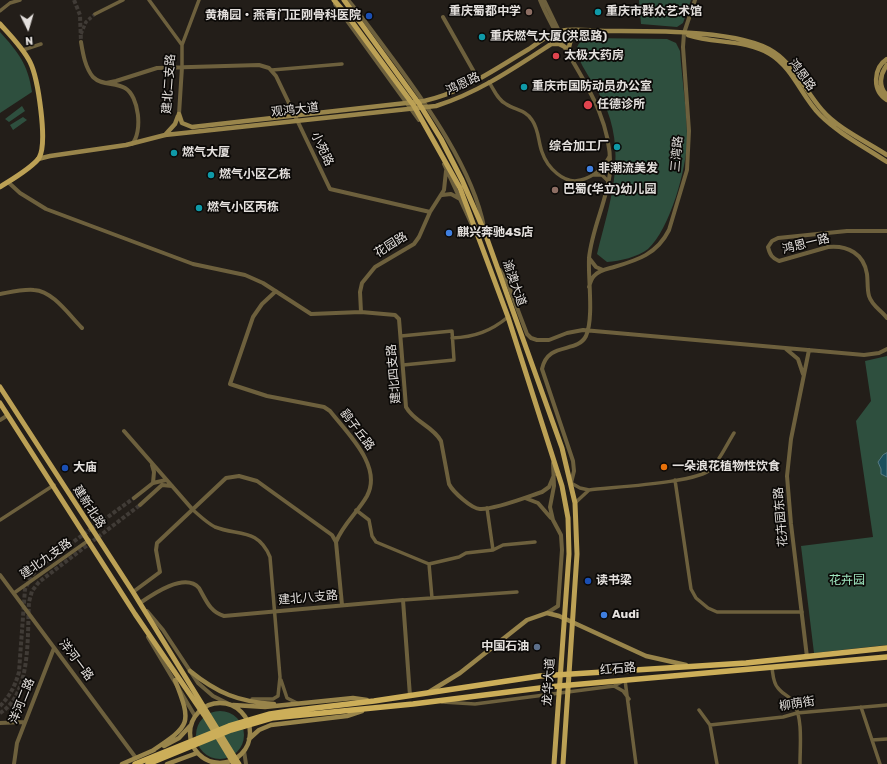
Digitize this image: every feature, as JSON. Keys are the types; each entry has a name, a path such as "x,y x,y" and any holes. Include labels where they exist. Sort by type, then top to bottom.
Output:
{"highway":[{"name":"红石路","path":"352,707 410,696 540,676 807,657 887,648"},
{"name":"红石路","path":"373,704 430,702 548,687 887,657"},
{"path":"135,761 248,719 290,710 352,707"},
{"path":"148,764 230,730 250,724 279,717 352,707"}],"main road":[{"name":"渝澳大道","path":"334,0 348,15 414,106 450,167 478,235 508,317 552,450 567,503 569,554 565,601"},
{"name":"渝澳大道","path":"344,0 420,105 450,167 485,233 562,448 571,483 575,503 578,554 575,605"},
{"path":"0,24 23,50 35,74 38,88 43,139 41,153 38,159"},
{"path":"571,56 569,47 571,39 580,32 588,31"},
{"name":"鸿恩路","path":"424,101 445,96 478,79 557,32 641,31 698,33 759,44 773,51 782,58 823,111 834,121 887,154"},
{"path":"557,32 559,39"},
{"name":"鸿恩路","path":"684,33 697,38 739,44 770,55 787,71 819,114 830,124 887,162"},
{"name":"鸿恩路","path":"428,107 460,98 559,39"},
{"path":"550,45 559,44 565,47"},
{"path":"887,59 878,68 877,79 878,91 887,100"},
{"path":"887,65 883,69 881,77 882,90 887,95"},
{"name":"观鸿大道","path":"179,114 182,123 192,127 424,101"},
{"name":"观鸿大道","path":"165,135 428,107"},
{"name":"建北二支路","path":"165,135 176,124 179,114"},
{"path":"0,187 38,159 132,144 165,135"},
{"name":"建新北路","path":"0,387 133,592 239,764"},
{"name":"建新北路","path":"0,403 54,485 135,614 154,638 234,764"},
{"name":"龙华大道","path":"554,764 565,601"},
{"name":"龙华大道","path":"563,764 575,605"},
{"name":"红石路","path":"426,694 460,673 527,620 547,613 566,619 646,656 690,666"},
{"path":"190,671 209,686 224,694 261,703 284,705"},
{"path":"122,764 135,761 152,751 178,734 183,728 186,712 175,680"},
{"path":"152,751 179,738 191,725 195,716 202,708 212,704 222,703 252,708 353,698 373,704"},
{"path":"249,739 259,730 271,725 347,716 373,704"},
{"path":"191,725 190,739 197,753 205,759 221,763 237,758 244,751 250,733 248,722 243,713 230,705"},
{"path":"167,764 197,753"}],"street":[{"path":"0,11 10,3 20,0"},
{"path":"95,14 123,0"},
{"path":"149,0 182,45"},
{"name":"建北二支路","path":"179,114 182,45 199,0"},
{"path":"334,0 343,17 407,102 450,167 461,199 478,235"},
{"path":"348,0 424,101 438,123 475,197 482,216 485,233"},
{"path":"540,0 557,32"},
{"path":"544,0 557,32"},
{"name":"三湾路","path":"604,270 628,263 650,254 665,238 669,230 687,170 689,158 689,131 683,47 684,33 695,0"},
{"path":"443,17 478,79"},
{"path":"559,39 571,56 603,120 610,157 608,181 593,234 589,258 590,314 587,331 584,338 577,344 551,353 545,360 542,369 573,461 574,471 571,483 588,490 674,480 703,475 711,469 734,433"},
{"path":"81,42 84,58 89,71 98,80 126,88 133,97 139,129 137,138 132,144"},
{"path":"23,50 41,44"},
{"path":"106,83 157,68 259,65 266,66 272,70 342,64"},
{"name":"小苑路","path":"272,70 298,120 330,189 430,212"},
{"path":"489,82 503,102 523,112 532,120 538,134 543,155 558,174 568,180 576,181 593,175 602,175 608,181"},
{"path":"426,130 429,122 434,121 438,123"},
{"path":"593,175 604,166 610,157"},
{"path":"450,167 442,195 452,194 461,199"},
{"path":"8,182 20,193 46,209 193,264 245,275 276,291 302,310 311,314 361,312"},
{"name":"花园路","path":"361,312 360,292 362,283 367,275 384,260 414,244 419,237 430,212 442,195"},
{"name":"鸿恩一路","path":"887,231 847,231 778,238 772,241 768,247 769,254 779,261 828,247 837,246 854,251 862,259 865,267 869,297 887,318"},
{"path":"589,258 596,267 604,270"},
{"path":"496,264 508,284 527,334 537,340 549,340 574,332 587,331 864,355 879,353 887,349"},
{"path":"589,287 595,274 604,270"},
{"path":"0,294 34,290 44,292 82,328"},
{"name":"鹞子丘路","path":"276,291 262,304 253,318 230,384 267,396 324,407 330,411 367,460 371,468 372,476 367,496 341,530 336,542"},
{"name":"建北四支路","path":"361,312 395,315 399,319 406,407 410,415 438,436 441,441 449,484 452,490 476,508 487,508"},
{"path":"452,338 469,337 486,332 508,317"},
{"path":"401,336 452,331 454,360 403,365"},
{"path":"786,349 798,359 804,377"},
{"name":"花卉园东路","path":"807,657 787,476 790,439 804,377 808,350"},
{"path":"0,420 8,415"},
{"path":"124,431 193,510 215,527 245,533 264,546 270,557 280,677 285,695 290,701 298,703"},
{"path":"547,613 558,606 560,598 562,550 560,535 553,520 550,507 554,475 552,450"},
{"path":"150,461 154,472 153,483"},
{"path":"493,550 487,508 542,492 549,487 554,475"},
{"path":"133,592 158,575 160,568 156,550 158,544 226,478 240,476 258,481 327,532 336,542 342,605"},
{"path":"134,498 153,483 166,480"},
{"path":"674,480 688,580 696,598 708,608 717,612 802,612"},
{"path":"0,520 54,485"},
{"path":"140,505 162,485 173,487"},
{"path":"575,503 588,490"},
{"path":"525,498 538,503 553,520"},
{"path":"356,510 369,520 372,536 376,542 429,564 459,557 466,553 493,550 503,545 535,542"},
{"path":"327,532 341,530"},
{"name":"建北九支路","path":"14,593 89,540"},
{"path":"429,564 432,598"},
{"name":"洋河一路","path":"0,575 135,761"},
{"name":"建北八支路","path":"141,605 162,588 189,583 197,585 211,609 217,614 224,616 403,600"},
{"path":"410,696 403,600 517,592"},
{"path":"141,605 163,630 198,683 213,696 230,705"},
{"path":"135,614 195,716"},
{"name":"洋河二路","path":"14,764 16,743 54,648"},
{"path":"772,668 775,683 778,688 792,700 797,713 800,764"},
{"path":"240,698 274,699 278,696 280,677"},
{"path":"430,702 475,704 614,686 625,680 636,764"},
{"path":"614,686 623,691 628,698"},
{"name":"柳荫街","path":"710,726 783,717 797,713 887,704"},
{"path":"861,707 880,764"},
{"path":"699,710 710,726 717,764"},
{"path":"0,724 24,722"},
{"path":"872,740 887,739"},
{"path":"244,751 246,764"}],"green space":[{"path":"639,0 691,0 683,23 677,27 641,24"},
{"path":"0,32 17,52 25,66 32,92 0,113"},
{"path":"588,38 667,39 676,43 680,51 687,139 684,166 676,197 670,213 656,240 648,249 629,258 617,261 607,262 597,254 614,182 615,147 613,129 604,102 579,59 576,51 580,43"},
{"path":"22,106 25,111 9,122 5,119"},
{"path":"23,117 27,120 13,130 10,125"},
{"name":"花卉园","path":"887,356 887,645 814,653 801,546 873,537 856,421 871,401 865,361"},
{"path":"215,711 225,711 237,718 244,730 244,740 237,752 225,759 215,759 207,755 200,748 196,740 196,730 200,722 207,715"}],"water":[{"path":"887,453 887,477 881,474 881,469 878,462 883,455"}],"tunnel":[{"path":"74,0 80,15 81,42"},
{"path":"81,34 86,22 95,14"},
{"path":"0,706 12,690 19,672 25,589 33,574 44,563 134,498"},
{"path":"0,713 10,704 18,692 23,678 26,662 29,602 32,591 39,582 140,505"}],"place":[{"name":"重庆蜀都中学","path":"529,12"},
{"name":"重庆市群众艺术馆","path":"598,12"},
{"name":"黄桷园‧燕青门正刚骨科医院","path":"369,16"},
{"name":"重庆燃气大厦(洪恩路)","path":"482,37"},
{"name":"太极大药房","path":"556,56"},
{"name":"重庆市国防动员办公室","path":"524,87"},
{"name":"任德诊所","path":"588,105"},
{"name":"综合加工厂","path":"617,147"},
{"name":"燃气大厦","path":"174,153"},
{"name":"非潮流美发","path":"590,169"},
{"name":"燃气小区乙栋","path":"211,175"},
{"name":"巴蜀(华立)幼儿园","path":"555,190"},
{"name":"燃气小区丙栋","path":"199,208"},
{"name":"麒兴奔驰4S店","path":"449,233"},
{"name":"一朵浪花植物性饮食","path":"664,467"},
{"name":"大庙","path":"65,468"},
{"name":"读书梁","path":"588,581"},
{"name":"Audi","path":"604,615"},
{"name":"中国石油","path":"537,647"}]}
